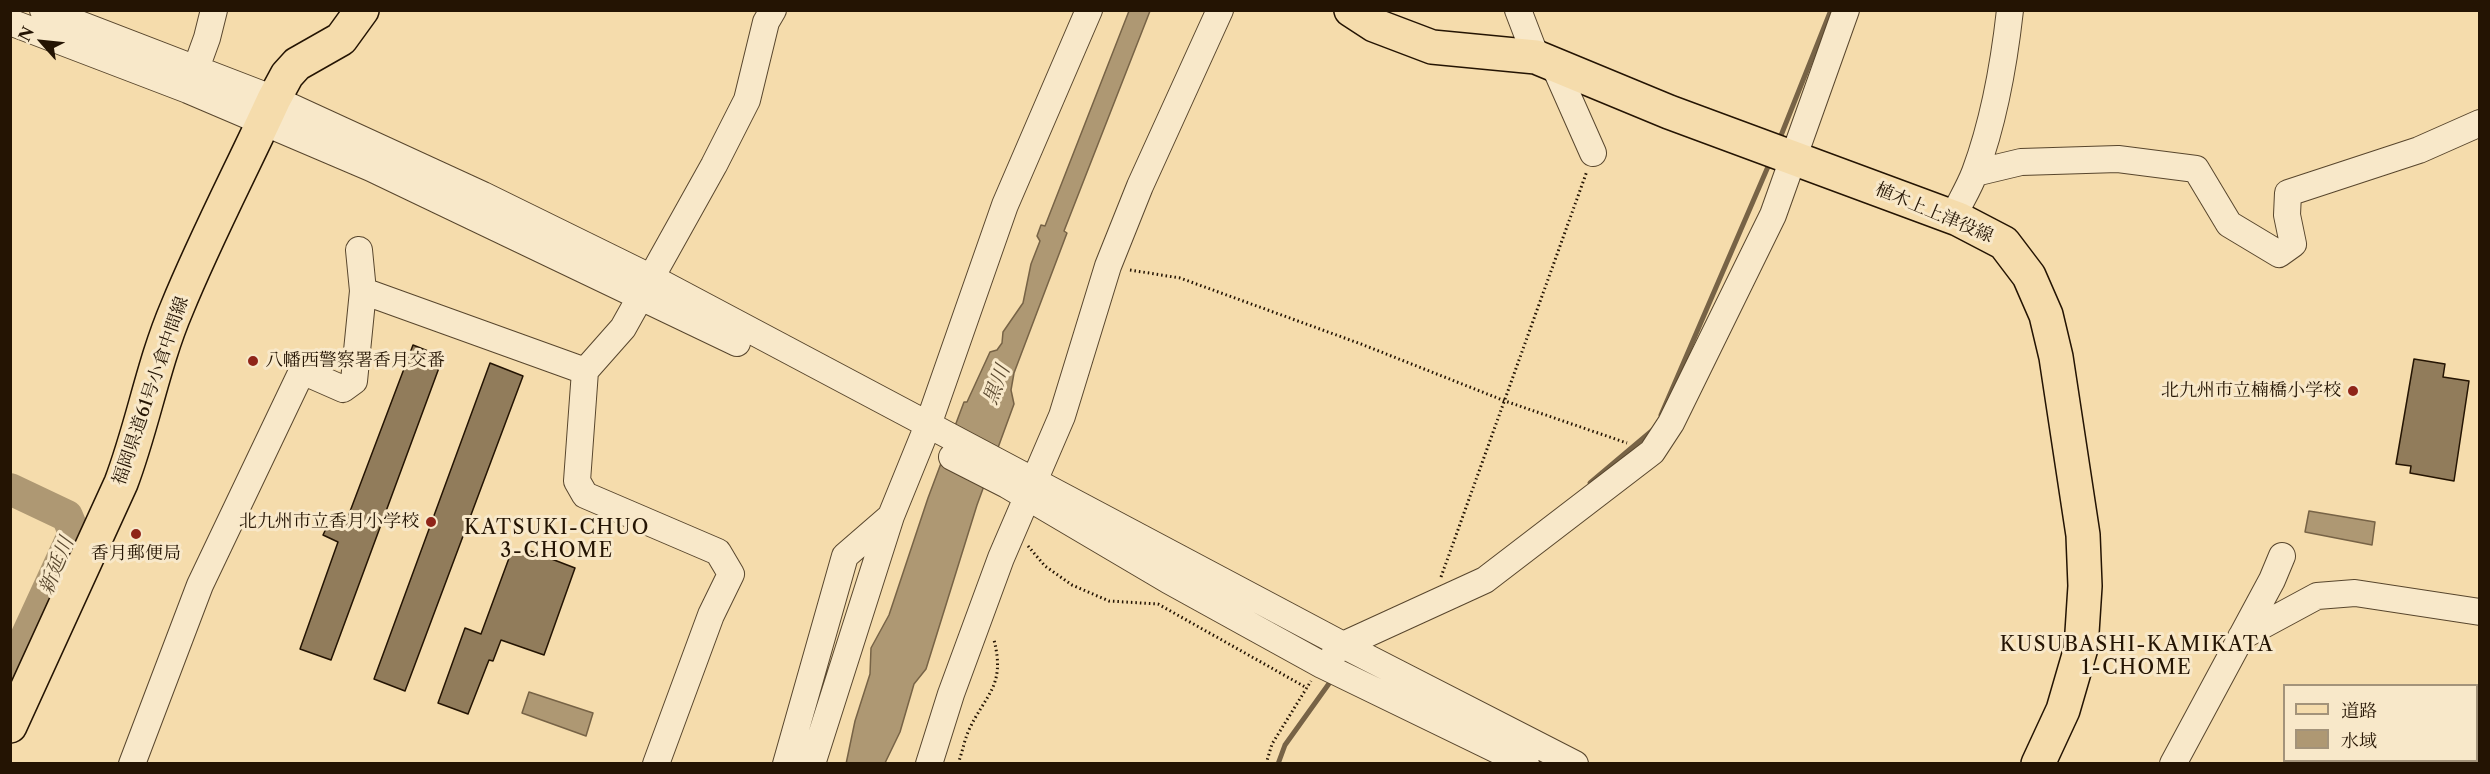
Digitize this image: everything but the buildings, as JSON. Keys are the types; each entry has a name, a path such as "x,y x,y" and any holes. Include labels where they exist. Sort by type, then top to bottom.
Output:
{"main road":[{"name":"福岡県道61号小倉中間線","path":"10,726 122,483 136,444 163,345 177,307 286,75 297,64 341,39 362,10"},
{"name":"植木上上津役線","path":"1352,10 1374,25 1432,46 1545,61 1669,112 1953,217 2004,243 2029,276 2046,315 2056,357 2083,535 2085,586 2081,648 2063,710 2038,764"}],"street":[{"path":"43,10 192,79 269,110 450,204 646,287 1021,483 1575,764"},
{"path":"192,79 214,10"},
{"path":"656,764 711,615 731,574 718,552 585,495 577,481 585,371 623,328 714,165 747,100 766,22 772,10"},
{"path":"812,764 891,516 925,433 1005,205 1089,10"},
{"path":"929,764 951,693 1000,558 1013,530 1021,483 1062,416 1108,266 1140,186 1220,10"},
{"path":"1518,10 1593,153"},
{"path":"1322,664 1343,645 1485,580 1652,452 1671,423 1773,216 1846,10"},
{"path":"1953,217 1975,173 1990,124 2007,38 2010,10"},
{"path":"10,22 192,79"},
{"path":"1975,173 2020,162 2118,159 2196,169 2229,224 2279,254 2293,244 2287,215 2288,193 2419,150 2480,123"},
{"path":"132,764 200,585 302,371 344,389 354,381 363,291 359,250"},
{"path":"363,291 585,371"},
{"path":"1021,483 1167,580 1322,664 1526,764"},
{"path":"786,764 845,556 891,516"},
{"path":"2173,764 2272,580 2282,556"},
{"path":"2241,637 2317,596 2355,593 2480,612"}],"path":[{"path":"1431,604 1593,153"},
{"path":"1108,266 1180,278 1361,344 1505,401 1652,452"},
{"path":"1013,530 1045,566 1072,585 1109,601 1158,604 1307,688"},
{"path":"958,764 968,731 992,692 999,660 992,634"},
{"path":"1266,764 1272,744 1322,664"}],"water":[{"name":"黒川","path":"1129,11 1150,11 1064,231 1067,233 1014,373 1011,390 1014,404 977,505 926,669 914,684 900,732 885,763 846,764 855,721 870,674 871,648 889,615 928,498 964,402 967,402 990,352 997,350 1002,343 1003,332 1023,303 1031,264 1040,241 1037,236 1041,225 1045,226"},
{"path":"2309,511 2375,522 2372,545 2305,532"},
{"path":"529,692 593,713 586,736 522,713"}],"waterway":[{"path":"1778,143 1831,10"},
{"path":"1661,415 1770,162"},
{"path":"1590,483 1654,429"},
{"name":"新延川","path":"10,489 67,516 74,533 10,672"},
{"path":"1278,764 1285,745 1333,678"}],"place":[{"name":"八幡西警察署香月交番","path":"253,361"},
{"name":"北九州市立楠橋小学校","path":"2353,391"},
{"name":"北九州市立香月小学校","path":"431,522"},
{"name":"香月郵便局","path":"136,534"}],"district":[{"name":"KATSUKI-CHUO 3-CHOME","path":"557,540"},
{"name":"KUSUBASHI-KAMIKATA 1-CHOME","path":"2137,656"}]}
